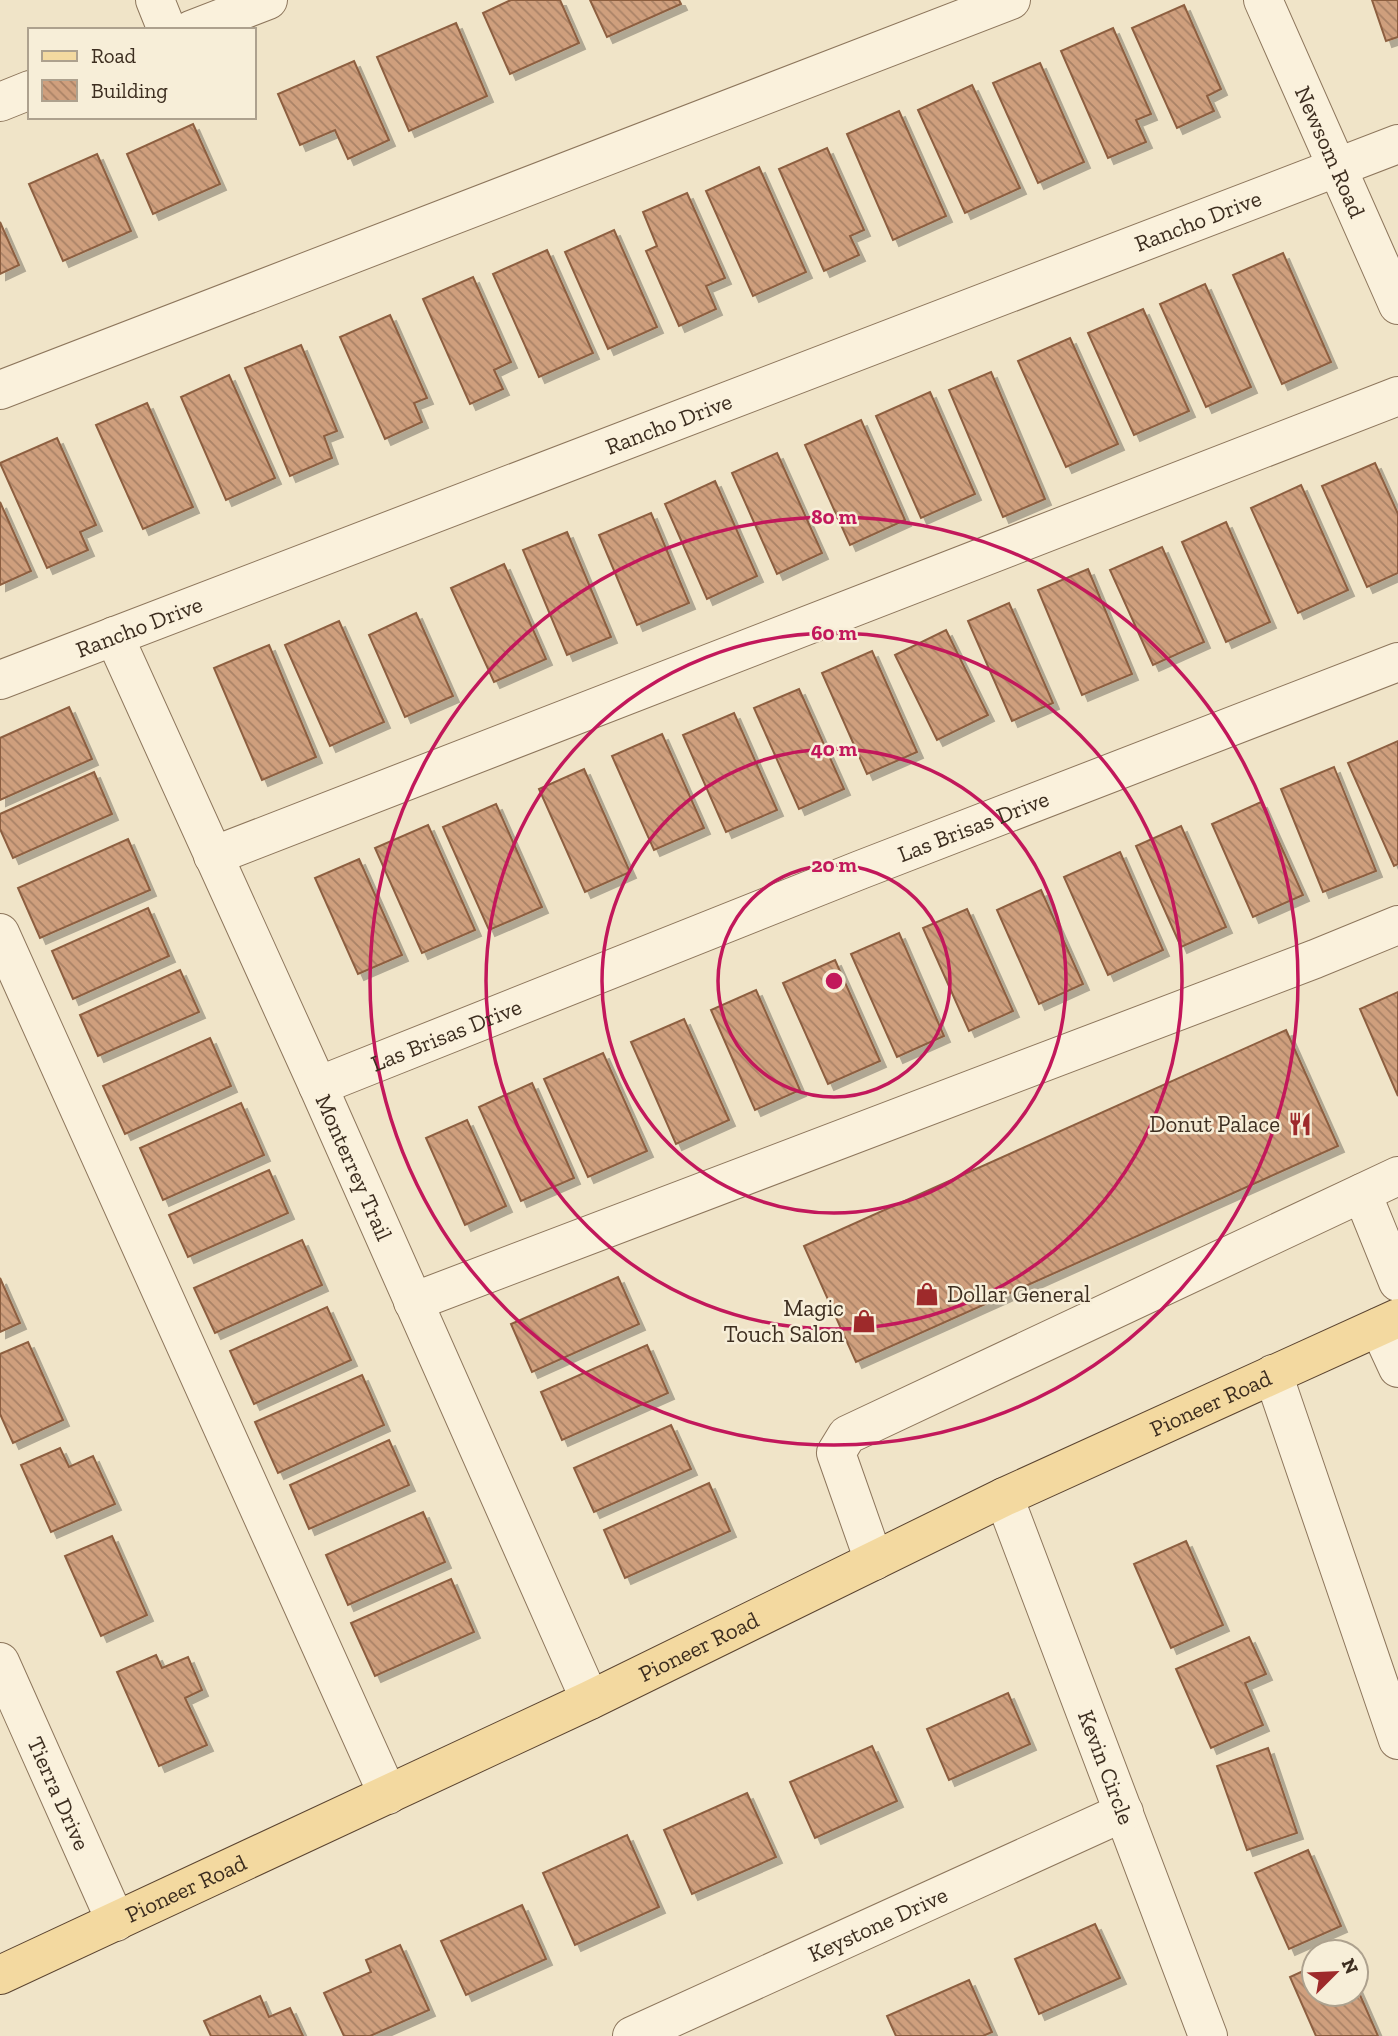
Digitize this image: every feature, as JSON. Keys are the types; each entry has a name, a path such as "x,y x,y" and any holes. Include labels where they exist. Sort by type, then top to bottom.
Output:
{"main road":[{"name":"Pioneer Road","path":"0,1975 590,1700 1004,1497 1389,1322"}],"street":[{"path":"155,0 166,28"},
{"path":"196,28 268,0"},
{"path":"0,390 1011,0"},
{"name":"Newsom Road","path":"1263,0 1398,305"},
{"path":"0,102 28,91"},
{"name":"Rancho Drive","path":"0,680 1398,144"},
{"path":"213,856 1398,396"},
{"name":"Monterrey Trail","path":"114,636 318,1086 590,1700"},
{"name":"Las Brisas Drive","path":"318,1086 860,870 1398,662"},
{"path":"413,1302 1276,974 1398,925"},
{"path":"0,933 388,1795"},
{"path":"874,1560 836,1453 847,1435 1398,1177"},
{"path":"1362,1194 1398,1282"},
{"path":"1389,1322 1398,1368"},
{"path":"1273,1374 1398,1740"},
{"name":"Kevin Circle","path":"1004,1497 1124,1812 1203,2034"},
{"name":"Tierra Drive","path":"0,1662 116,1923"},
{"name":"Keystone Drive","path":"632,2036 1124,1812"}],"building":[{"path":"511,0 560,0 579,43 510,74 483,13"},
{"path":"590,0 679,0 681,4 607,37"},
{"path":"1372,0 1398,0 1398,37 1386,41"},
{"path":"1184,5 1221,89 1207,96 1214,111 1177,128 1132,28"},
{"path":"456,23 487,96 409,131 377,57"},
{"path":"1113,28 1151,114 1136,120 1146,142 1108,158 1061,51"},
{"path":"354,61 389,140 348,159 335,130 300,145 278,94"},
{"path":"1040,63 1084,162 1038,183 993,83"},
{"path":"972,85 1020,188 965,213 918,110"},
{"path":"899,111 946,216 893,240 847,134"},
{"path":"193,124 220,184 153,214 127,154"},
{"path":"827,148 864,230 850,236 859,255 824,271 779,169"},
{"path":"97,154 131,231 63,261 29,184"},
{"path":"759,167 806,272 753,296 706,191"},
{"path":"687,193 725,278 706,286 716,309 679,326 646,251 657,246 643,212"},
{"path":"0,222 19,265 0,274"},
{"path":"614,230 657,327 608,349 565,252"},
{"path":"547,250 593,353 539,377 493,274"},
{"path":"1283,253 1331,362 1282,384 1233,275"},
{"path":"473,277 511,362 494,370 503,389 470,404 423,299"},
{"path":"1205,284 1251,387 1206,407 1160,304"},
{"path":"1143,309 1189,411 1134,435 1088,333"},
{"path":"390,315 427,398 414,403 422,422 385,439 340,337"},
{"path":"1070,338 1118,444 1066,467 1018,361"},
{"path":"301,345 337,431 324,436 332,458 290,476 245,368"},
{"path":"991,372 1045,499 1003,517 949,390"},
{"path":"229,375 275,478 226,500 181,397"},
{"path":"930,392 975,494 921,518 876,416"},
{"path":"147,403 193,507 143,529 96,425"},
{"path":"861,420 905,520 850,545 805,445"},
{"path":"57,438 96,525 80,532 88,550 47,568 0,463"},
{"path":"777,453 822,553 777,574 732,473"},
{"path":"1375,463 1398,514 1398,573 1367,587 1322,486"},
{"path":"715,481 757,576 707,599 665,504"},
{"path":"1301,485 1348,590 1298,613 1251,508"},
{"path":"0,502 31,571 0,585"},
{"path":"651,513 689,603 637,625 599,535"},
{"path":"1226,522 1270,622 1226,642 1182,542"},
{"path":"567,532 611,637 567,655 523,550"},
{"path":"1162,547 1204,642 1153,665 1110,570"},
{"path":"504,564 546,659 494,682 451,588"},
{"path":"1088,569 1132,674 1082,695 1038,590"},
{"path":"1009,603 1053,703 1012,721 968,621"},
{"path":"416,613 453,696 405,717 369,635"},
{"path":"339,621 384,722 330,746 285,645"},
{"path":"946,630 988,715 937,740 895,655"},
{"path":"269,645 316,757 262,780 214,668"},
{"path":"872,651 917,752 867,774 822,673"},
{"path":"799,689 844,789 799,809 754,708"},
{"path":"69,707 92,759 0,800 0,738"},
{"path":"734,713 777,810 726,832 683,735"},
{"path":"662,734 704,828 654,850 612,756"},
{"path":"1398,741 1398,864 1394,866 1348,763"},
{"path":"1334,767 1376,871 1323,892 1281,789"},
{"path":"584,769 630,872 585,892 539,789"},
{"path":"94,772 112,814 13,858 0,829 0,814"},
{"path":"1261,802 1303,895 1253,917 1212,824"},
{"path":"496,804 542,907 489,930 443,827"},
{"path":"428,825 475,930 422,953 375,848"},
{"path":"1181,826 1226,927 1181,947 1136,846"},
{"path":"128,839 150,890 40,938 18,888"},
{"path":"1120,852 1163,950 1108,975 1064,877"},
{"path":"359,859 402,955 358,974 315,878"},
{"path":"1041,890 1083,984 1039,1004 997,910"},
{"path":"148,908 169,956 73,999 52,951"},
{"path":"967,909 1013,1011 969,1031 923,928"},
{"path":"899,933 944,1036 897,1057 851,954"},
{"path":"835,960 880,1061 828,1084 783,983"},
{"path":"180,970 199,1012 98,1056 80,1015"},
{"path":"756,990 800,1090 755,1110 711,1010"},
{"path":"1398,992 1398,1096 1360,1009"},
{"path":"684,1019 729,1120 676,1144 631,1042"},
{"path":"1286,1030 1338,1146 856,1362 804,1246"},
{"path":"210,1038 231,1086 125,1134 103,1086"},
{"path":"603,1053 647,1151 588,1177 544,1079"},
{"path":"532,1083 574,1178 521,1201 479,1107"},
{"path":"241,1103 264,1155 163,1200 140,1148"},
{"path":"467,1120 506,1206 465,1225 426,1138"},
{"path":"269,1170 288,1213 188,1257 169,1215"},
{"path":"302,1240 322,1285 215,1333 194,1288"},
{"path":"618,1277 639,1324 532,1372 511,1324"},
{"path":"0,1278 20,1323 0,1332"},
{"path":"327,1307 351,1360 254,1404 230,1351"},
{"path":"28,1342 63,1420 13,1443 0,1414 0,1354"},
{"path":"647,1345 668,1393 562,1440 541,1392"},
{"path":"362,1375 384,1425 278,1473 255,1422"},
{"path":"671,1425 691,1469 594,1512 574,1468"},
{"path":"389,1440 409,1485 309,1529 290,1485"},
{"path":"60,1448 69,1467 93,1456 115,1504 51,1532 21,1465"},
{"path":"709,1483 730,1531 625,1578 604,1530"},
{"path":"423,1512 445,1562 348,1605 326,1555"},
{"path":"112,1536 147,1615 101,1636 65,1556"},
{"path":"1186,1541 1223,1625 1171,1648 1134,1564"},
{"path":"451,1579 474,1632 375,1676 351,1623"},
{"path":"1249,1637 1266,1674 1245,1683 1263,1725 1211,1748 1176,1669"},
{"path":"156,1655 162,1668 188,1657 202,1690 185,1698 207,1745 159,1766 117,1672"},
{"path":"1008,1693 1030,1744 949,1780 927,1729"},
{"path":"872,1746 897,1801 815,1838 790,1782"},
{"path":"1268,1748 1297,1833 1247,1850 1217,1766"},
{"path":"747,1793 776,1857 692,1894 664,1830"},
{"path":"627,1835 659,1907 575,1945 543,1873"},
{"path":"1308,1850 1341,1926 1314,1938 1300,1938 1300,1944 1289,1949 1255,1873"},
{"path":"522,1905 546,1959 466,1995 441,1941"},
{"path":"1095,1924 1120,1978 1039,2014 1015,1959"},
{"path":"400,1945 429,2010 370,2036 344,2036 324,1993 371,1972 366,1960"},
{"path":"1300,1972 1300,2000 1290,1977"},
{"path":"969,1980 992,2032 983,2036 896,2036 887,2016"},
{"path":"260,1996 269,2017 290,2008 303,2036 211,2036 204,2021"},
{"path":"1304,2008 1366,2008 1378,2036 1316,2036"}],"place":[{"name":"Donut Palace","path":"1300,1124"},
{"name":"Dollar General","path":"927,1294"},
{"name":"Magic Touch Salon","path":"864,1321"}]}
